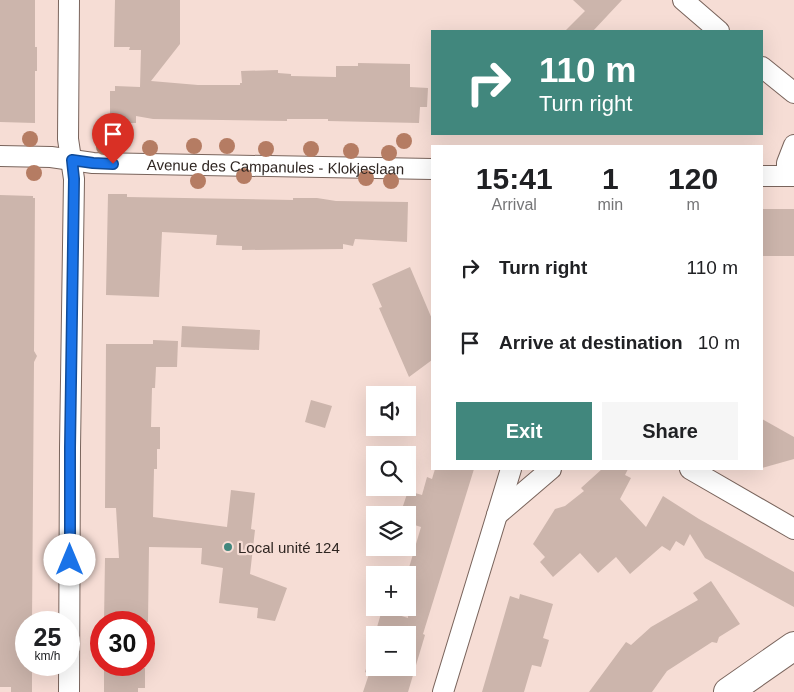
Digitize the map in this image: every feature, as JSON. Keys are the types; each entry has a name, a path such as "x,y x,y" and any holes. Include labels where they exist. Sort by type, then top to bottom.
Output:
{"street":[{"path":"69,0 68,139 74,179 69,692"},
{"path":"683,0 718,30"},
{"path":"763,68 794,93"},
{"path":"763,176 790,176 787,163 794,145"},
{"name":"Avenue des Campanules - Klokjeslaan","path":"0,156 51,157 93,163 431,169"},
{"path":"443,692 511,470"},
{"path":"497,515 550,470"},
{"path":"692,470 794,529"},
{"path":"728,692 794,646"}],"building":[{"path":"0,0 35,0 37,71 35,71 35,123 0,122"},
{"path":"115,0 180,0 180,44 151,81 198,85 240,85 242,83 241,71 278,70 278,73 291,74 291,76 336,77 336,66 358,66 358,63 410,64 410,87 428,88 427,107 420,107 419,123 328,121 328,119 287,119 287,121 153,119 136,116 136,123 110,123 110,91 115,91 115,86 140,87 141,50 129,50 130,47 114,47"},
{"path":"573,0 622,0 594,30 566,30 585,11"},
{"path":"108,194 127,194 127,197 293,200 293,198 317,198 336,201 408,202 407,242 355,239 353,246 343,244 343,249 242,250 242,246 216,245 217,235 162,232 159,297 106,295"},
{"path":"0,195 33,196 35,198 34,351 37,356 34,362 32,611 15,611 15,676 32,676 32,692 11,692 11,687 0,687"},
{"path":"763,209 794,209 794,256 763,256"},
{"path":"410,267 431,317 431,361 409,377 379,308 382,307 372,284"},
{"path":"182,326 260,330 259,350 181,347"},
{"path":"153,340 178,341 177,367 156,367 155,388 152,388 151,427 160,427 160,449 157,449 157,469 154,469 153,517 227,527 231,490 255,493 251,529 255,530 250,574 287,588 275,621 257,618 258,608 219,603 223,568 201,564 202,548 149,547 148,611 104,611 105,558 119,558 116,508 105,508 106,344 153,344"},
{"path":"311,400 332,406 325,428 305,422"},
{"path":"763,420 794,437 794,459 763,468"},
{"path":"435,470 474,470 423,634 425,635 416,665 416,626 377,626 380,616 402,616 408,618 408,616 416,616 416,566 409,566 412,556 416,556 416,544 421,527 416,525 416,506 403,506 406,496 416,496 416,493 422,495 427,477 432,479"},
{"path":"601,470 628,470 625,475 631,478 620,499 646,527 663,496 699,519 794,572 794,607 705,558 690,534 684,546 676,541 670,551 662,546 630,574 616,557 598,573 580,553 553,577 540,562 545,557 533,544 555,509 565,506 584,491 581,488"},
{"path":"711,581 740,624 719,637 717,643 712,642 667,671 652,692 589,692 626,642 631,645 651,627 698,600 693,593"},
{"path":"520,594 553,604 543,638 549,640 541,667 532,665 524,692 482,692 510,596 519,599"},
{"path":"104,676 145,676 145,688 138,688 138,692 104,692"},
{"path":"368,676 413,676 408,692 363,692"}],"place":[{"name":"Local unité 124","path":"228,547"}],"route":[{"path":"70,560 74,179 72,160 113,164"}]}
